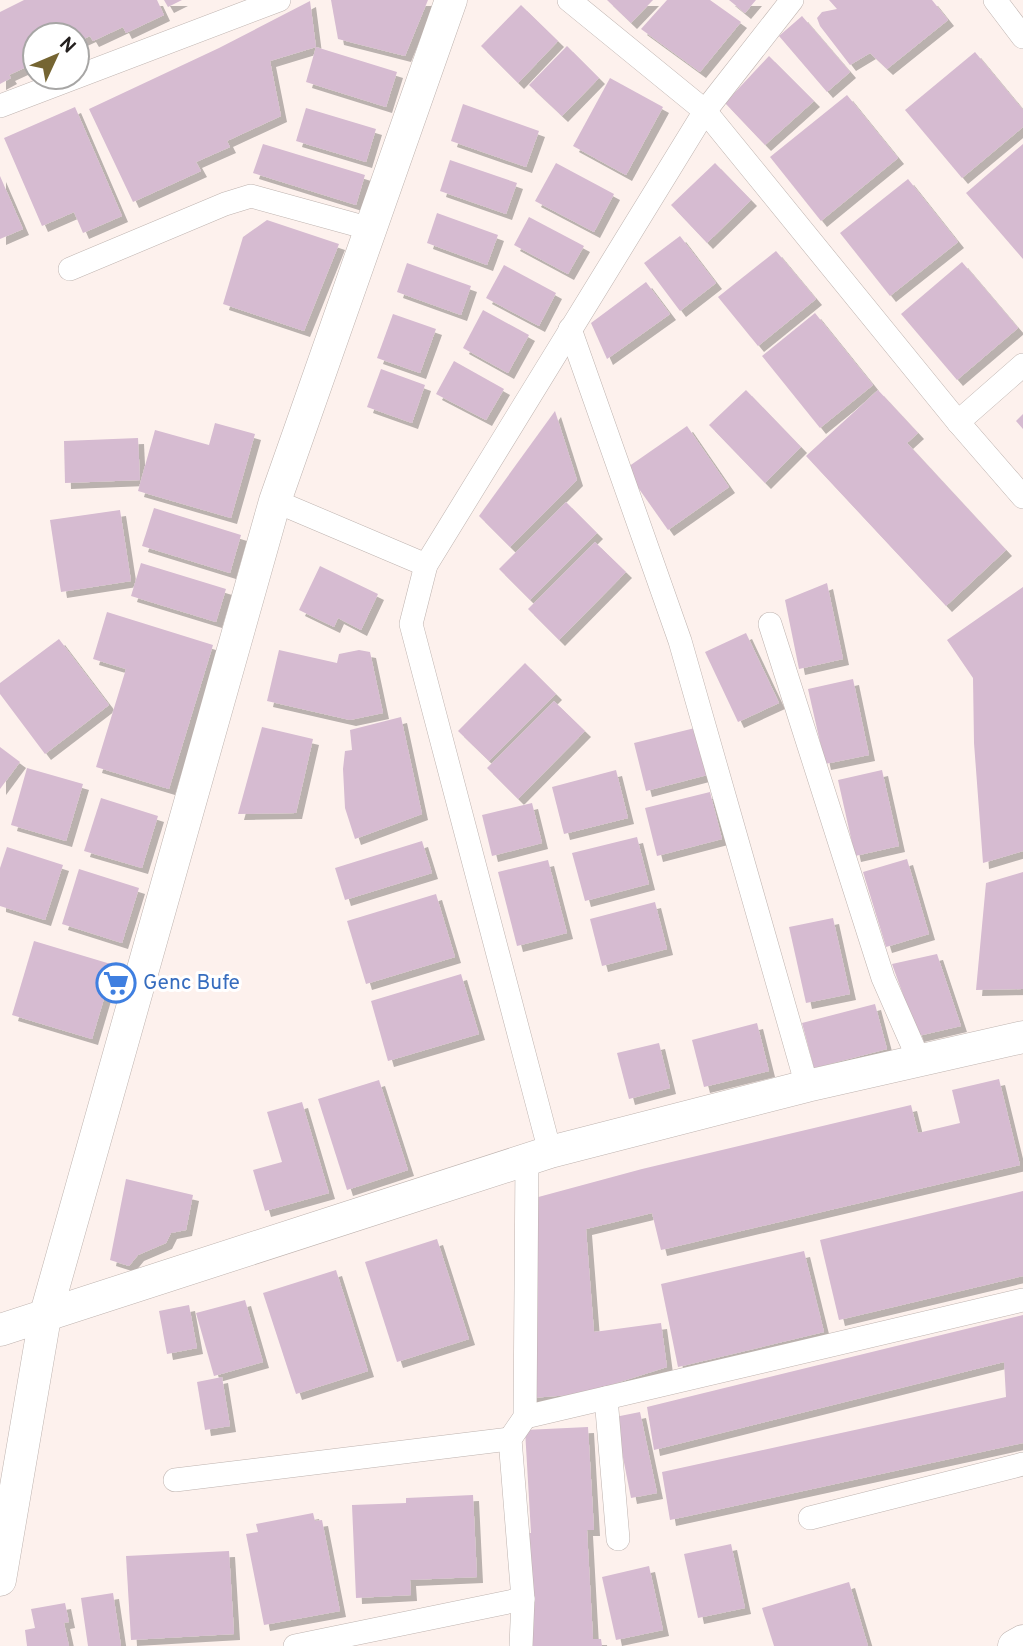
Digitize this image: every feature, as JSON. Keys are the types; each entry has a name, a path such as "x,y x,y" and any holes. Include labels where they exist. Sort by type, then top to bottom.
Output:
{"main road":[{"path":"0,1580 45,1317 275,501 451,0"},
{"path":"0,1330 538,1155 807,1086 1023,1037"},
{"path":"1014,1646 1023,1641"}],"street":[{"path":"0,107 279,0"},
{"path":"569,0 705,111 958,422 1023,497"},
{"path":"521,1646 523,1599 510,1439 524,1417 538,1155 411,624 426,565 570,329 705,111 792,0"},
{"path":"995,0 1023,37"},
{"path":"70,269 225,204 251,196 371,229"},
{"path":"570,329 680,641 807,1086"},
{"path":"958,422 1023,365"},
{"path":"275,501 426,565"},
{"path":"770,624 883,978 919,1060"},
{"path":"524,1417 1023,1300"},
{"path":"606,1398 618,1539"},
{"path":"175,1480 510,1439"},
{"path":"810,1518 1023,1464"},
{"path":"295,1646 523,1599"}],"building":[{"path":"24,0 157,0 164,15 126,33 123,27 93,41 91,21 21,21 21,69 9,75 11,78 0,84 0,12"},
{"path":"164,0 182,0 168,7"},
{"path":"331,0 428,0 405,56 338,39"},
{"path":"607,0 653,0 631,23"},
{"path":"667,0 710,0 741,22 700,72 641,29"},
{"path":"729,0 756,0 745,13"},
{"path":"829,0 932,0 948,20 887,69 870,53 850,65 820,26 817,18 822,12 837,9"},
{"path":"310,1 316,47 270,61 281,116 227,141 230,147 196,162 201,171 133,202 89,109 219,48"},
{"path":"521,5 558,41 518,83 481,46"},
{"path":"802,16 850,72 827,92 779,36"},
{"path":"567,46 599,78 562,116 529,85"},
{"path":"316,47 397,72 386,107 306,82"},
{"path":"975,52 1023,110 1023,127 962,178 905,110"},
{"path":"769,56 814,101 765,145 725,103"},
{"path":"610,78 663,107 626,175 573,146"},
{"path":"847,95 898,158 821,221 770,157"},
{"path":"463,104 539,131 526,167 451,141"},
{"path":"75,107 122,216 83,233 74,212 42,226 4,138"},
{"path":"306,108 376,129 366,162 296,141"},
{"path":"263,144 365,175 356,205 253,173"},
{"path":"1023,144 1023,259 966,193"},
{"path":"450,160 517,183 506,214 440,191"},
{"path":"556,163 614,194 594,232 535,201"},
{"path":"715,163 751,200 707,243 671,205"},
{"path":"0,176 23,229 0,239"},
{"path":"908,179 958,242 890,296 840,233"},
{"path":"437,213 498,235 487,265 427,243"},
{"path":"529,217 584,246 568,274 514,245"},
{"path":"267,220 339,244 304,331 223,304 243,237"},
{"path":"680,236 716,283 680,311 644,263"},
{"path":"776,251 816,299 758,346 718,297"},
{"path":"962,262 1018,328 957,380 901,314"},
{"path":"407,263 471,286 461,315 397,292"},
{"path":"504,265 556,293 539,326 486,298"},
{"path":"646,282 670,314 607,359 591,323"},
{"path":"483,310 529,335 508,373 463,348"},
{"path":"815,313 873,385 820,428 762,356"},
{"path":"393,314 436,329 420,373 377,358"},
{"path":"454,361 504,389 486,420 436,394"},
{"path":"381,369 425,385 412,423 367,407"},
{"path":"746,390 801,447 765,483 709,425"},
{"path":"878,390 918,433 907,443 1006,550 946,606 806,456"},
{"path":"555,411 577,480 510,547 479,516"},
{"path":"1023,414 1023,429 1016,421"},
{"path":"215,423 255,434 231,518 138,491 155,430 209,445"},
{"path":"687,426 729,487 668,530 625,469"},
{"path":"138,438 140,480 65,483 64,441"},
{"path":"566,502 597,533 530,600 499,569"},
{"path":"154,508 241,535 230,573 142,546"},
{"path":"120,510 131,581 61,592 50,520"},
{"path":"595,542 626,572 559,640 528,609"},
{"path":"141,563 226,589 216,622 131,596"},
{"path":"320,566 378,594 361,630 338,618 334,627 299,610"},
{"path":"827,583 843,659 799,669 785,600"},
{"path":"1023,587 1023,851 983,863 974,743 973,678 947,640"},
{"path":"107,612 213,645 169,789 96,767 126,669 93,659"},
{"path":"746,633 779,703 738,722 705,652"},
{"path":"59,639 109,705 45,754 0,694 0,683"},
{"path":"279,650 337,663 339,654 359,650 370,652 383,713 350,720 267,701"},
{"path":"525,663 556,694 489,761 458,731"},
{"path":"853,679 869,755 825,764 808,689"},
{"path":"554,701 585,731 518,799 487,768"},
{"path":"401,717 422,814 355,839 345,808 343,769 345,751 352,750 350,730"},
{"path":"262,727 313,739 296,813 238,814"},
{"path":"699,727 711,774 646,791 634,743"},
{"path":"0,747 20,762 0,789"},
{"path":"27,768 83,784 66,841 11,825"},
{"path":"616,770 628,818 564,834 552,787"},
{"path":"882,770 899,846 855,856 838,780"},
{"path":"710,792 722,839 657,856 645,808"},
{"path":"101,798 158,816 142,868 84,851"},
{"path":"532,803 542,843 492,856 482,815"},
{"path":"637,837 649,884 585,901 572,853"},
{"path":"422,841 432,873 345,900 335,868"},
{"path":"7,847 63,865 45,920 0,906 0,868"},
{"path":"907,859 929,934 886,947 863,872"},
{"path":"548,860 567,933 517,946 498,872"},
{"path":"79,869 139,888 122,943 62,924"},
{"path":"1023,872 1023,989 976,990 986,883"},
{"path":"436,894 455,957 366,984 347,921"},
{"path":"655,902 667,949 602,966 590,919"},
{"path":"833,918 850,994 806,1003 789,927"},
{"path":"34,941 114,965 92,1039 12,1015"},
{"path":"937,954 961,1026 918,1036 892,964"},
{"path":"461,974 479,1034 388,1061 371,1001"},
{"path":"875,1004 887,1049 814,1068 802,1023"},
{"path":"757,1023 769,1071 704,1087 692,1040"},
{"path":"659,1043 670,1088 629,1099 617,1053"},
{"path":"999,1079 1020,1165 661,1250 652,1213 586,1229 594,1332 661,1323 667,1367 582,1394 531,1398 531,1199 642,1169 911,1105 918,1133 960,1123 952,1090"},
{"path":"379,1080 408,1170 347,1190 318,1099"},
{"path":"302,1102 329,1193 265,1211 253,1170 282,1162 267,1112"},
{"path":"126,1179 193,1195 186,1230 171,1233 166,1243 138,1255 129,1266 110,1260"},
{"path":"1023,1191 1023,1276 839,1320 820,1240"},
{"path":"437,1239 469,1339 397,1362 365,1262"},
{"path":"804,1251 824,1332 678,1367 661,1284"},
{"path":"336,1270 368,1371 296,1394 263,1293"},
{"path":"245,1300 263,1362 214,1376 196,1313"},
{"path":"189,1305 197,1348 167,1354 159,1311"},
{"path":"1023,1315 1023,1443 670,1520 662,1472 1006,1397 1004,1362 654,1450 647,1407"},
{"path":"222,1377 230,1426 205,1430 197,1382"},
{"path":"640,1412 657,1493 631,1498 615,1417"},
{"path":"588,1427 594,1530 587,1530 593,1639 601,1639 602,1646 530,1646 525,1533 531,1533 525,1430"},
{"path":"473,1495 477,1577 410,1580 411,1595 356,1598 352,1505 406,1503 406,1498"},
{"path":"313,1513 315,1521 322,1520 340,1611 264,1625 246,1534 258,1532 256,1524"},
{"path":"731,1544 745,1608 698,1618 684,1554"},
{"path":"229,1551 234,1634 131,1640 126,1556"},
{"path":"649,1566 663,1630 616,1640 602,1577"},
{"path":"849,1582 868,1646 774,1646 762,1608"},
{"path":"113,1593 121,1646 88,1646 81,1598"},
{"path":"65,1603 69,1622 64,1623 69,1646 27,1646 25,1630 35,1628 31,1609"}],"place":[{"name":"Genc Bufe","path":"116,983"}]}
